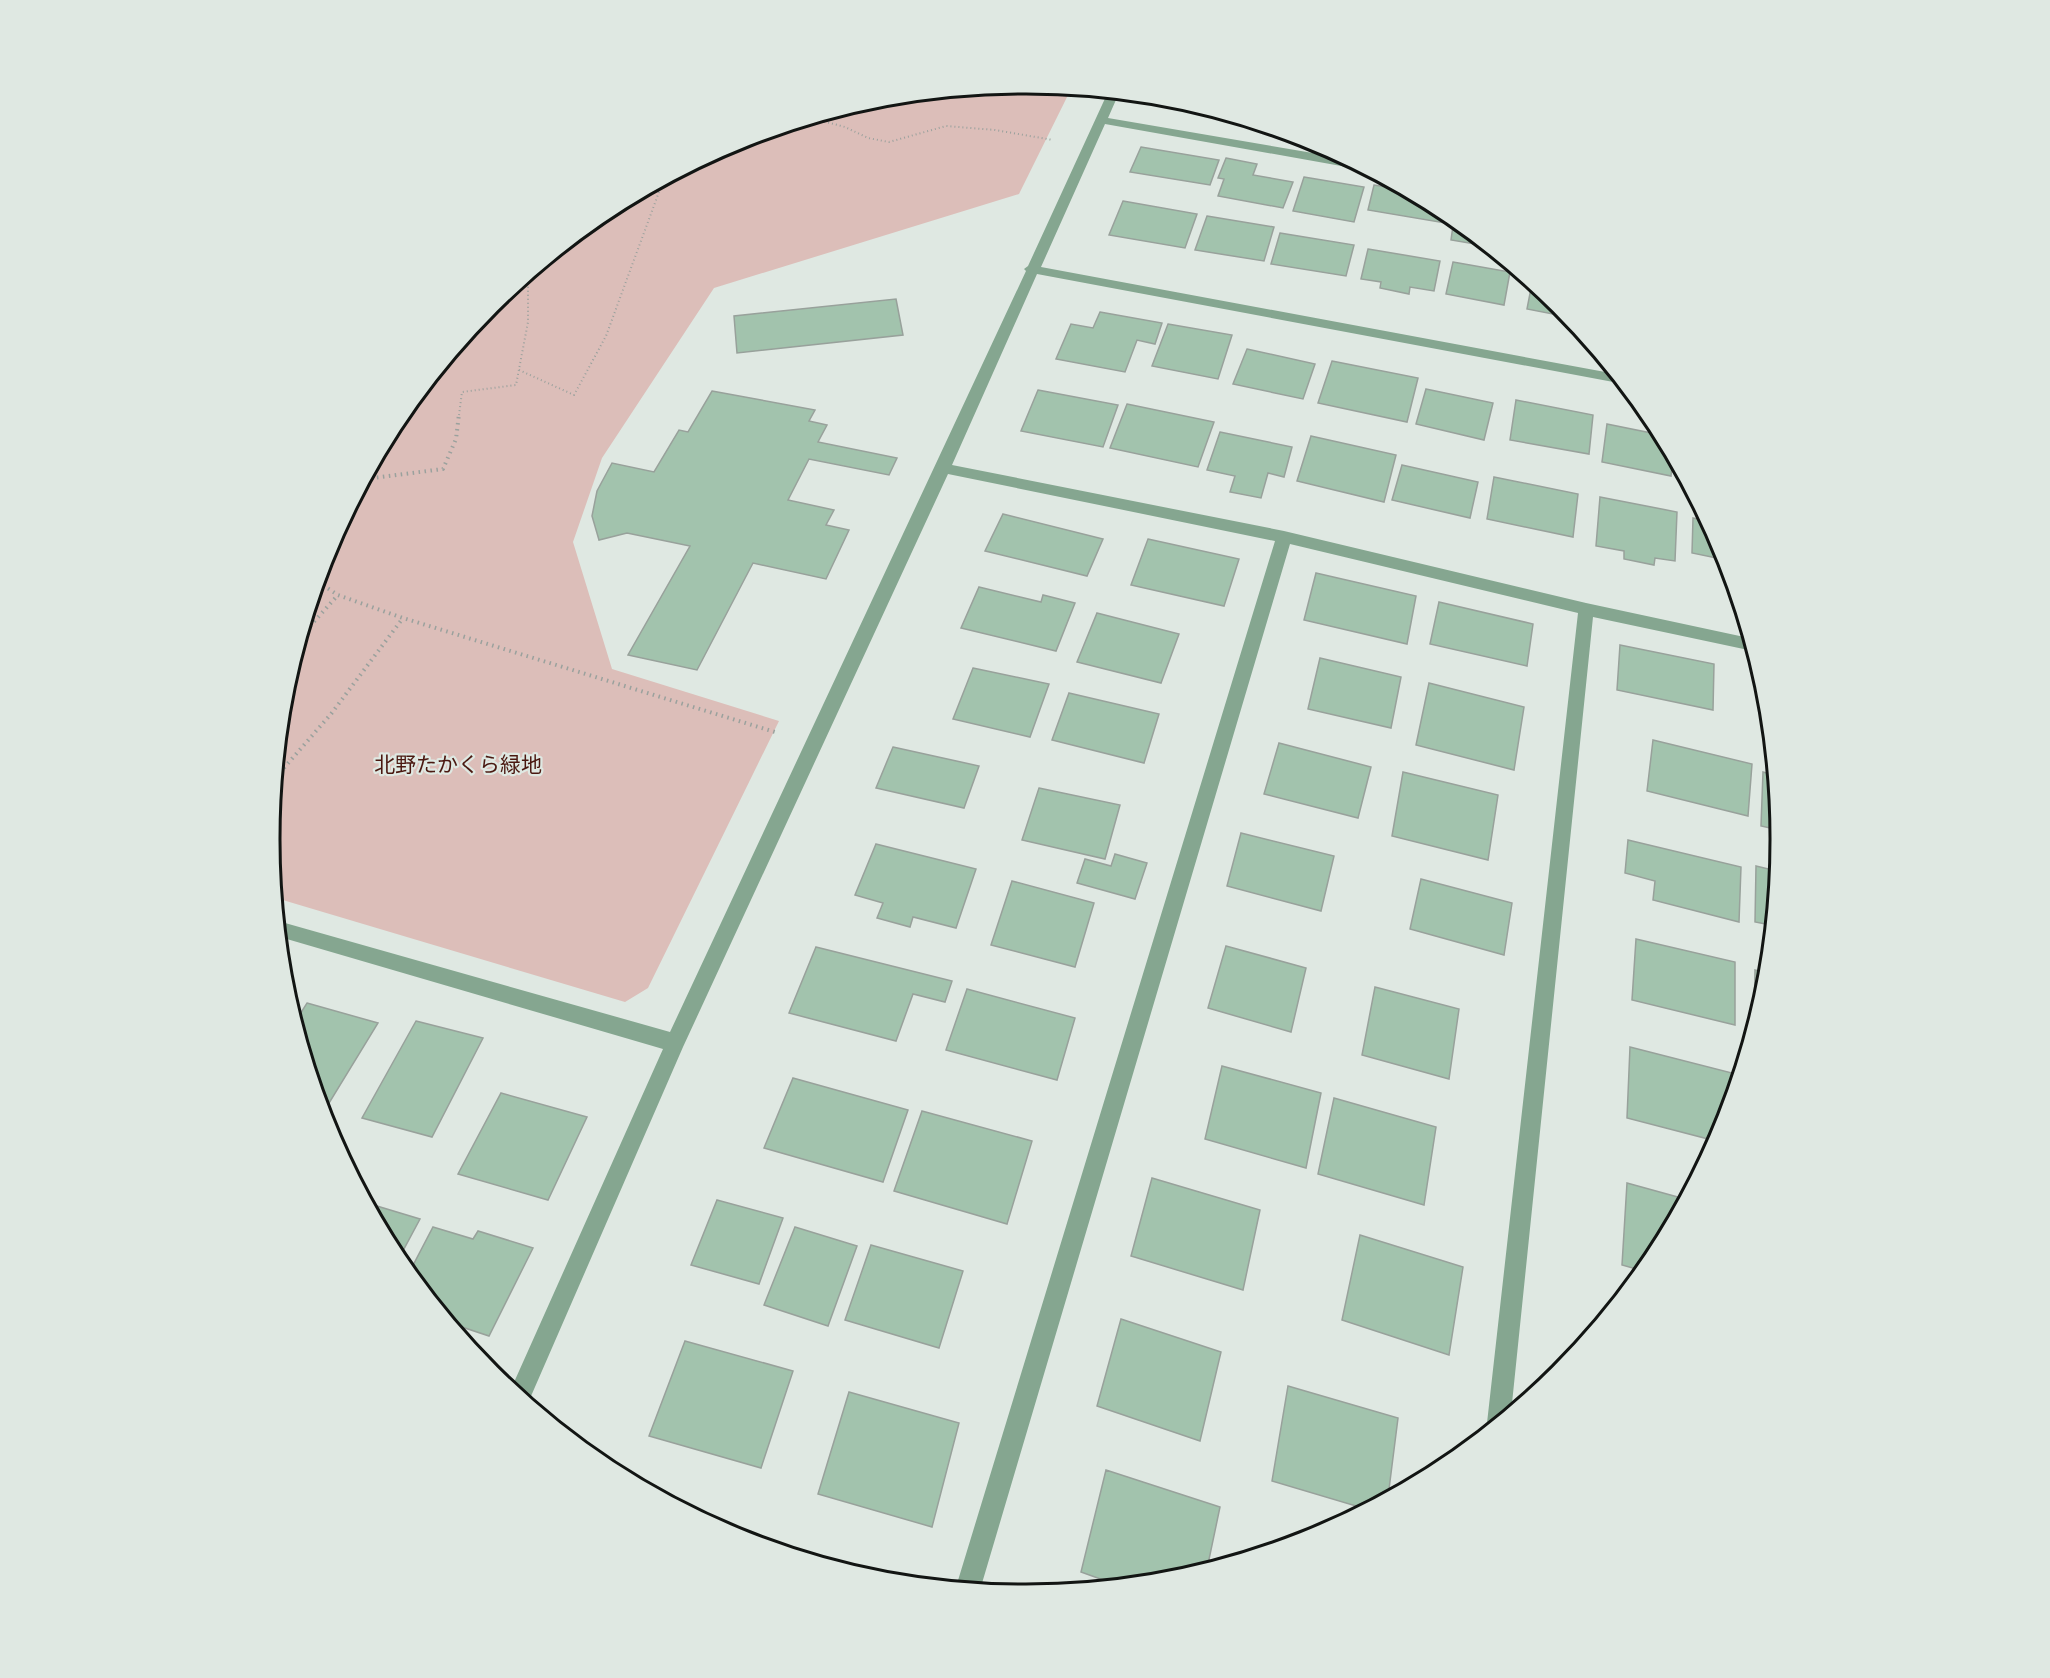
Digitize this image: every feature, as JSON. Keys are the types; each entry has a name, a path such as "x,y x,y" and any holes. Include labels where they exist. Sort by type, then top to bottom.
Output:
{"street":[{"path":"523,1388 675,1043 943,468 1110,100"},
{"path":"1100,120 1330,160"},
{"path":"1032,268 1609,378"},
{"path":"943,468 1284,537 1586,609 1743,643"},
{"path":"970,1581 1284,537"},
{"path":"1499,1413 1586,609"},
{"path":"286,931 675,1043"}],"path":[{"path":"826,122 845,127 868,138 889,142 946,126 995,130 1087,146"},
{"path":"519,370 574,395 606,336 659,191"},
{"path":"374,478 443,469 456,438 462,392 516,385 528,322 528,285"},
{"path":"325,587 338,595 403,618 814,744"},
{"path":"313,623 338,595"},
{"path":"284,767 331,714 403,618"}],"green space":[{"name":"北野たかくら緑地","path":"1025,94 1068,96 1019,194 714,288 602,458 573,542 612,669 779,721 648,988 625,1002 283,900 280,839 282,790 295,694 320,600 357,510 406,425 465,348 534,279 611,220 653,194 740,151 832,120 928,101 976,96"}],"building":[{"path":"1141,147 1219,160 1210,185 1130,172"},
{"path":"1226,158 1257,164 1253,175 1293,182 1283,208 1218,196 1224,179 1218,178"},
{"path":"1304,177 1364,187 1354,222 1293,211"},
{"path":"1374,185 1383,186 1443,223 1368,210"},
{"path":"1123,201 1197,214 1185,248 1109,235"},
{"path":"1207,216 1274,227 1264,261 1195,250"},
{"path":"1452,230 1472,243 1451,240"},
{"path":"1280,233 1354,245 1346,276 1271,264"},
{"path":"1368,249 1440,261 1434,291 1410,287 1409,294 1380,288 1381,282 1361,279"},
{"path":"1453,262 1510,274 1504,305 1446,294"},
{"path":"1530,293 1552,314 1527,309"},
{"path":"896,299 903,335 737,353 734,316"},
{"path":"1100,312 1162,323 1155,344 1137,340 1125,372 1056,359 1071,324 1093,328"},
{"path":"1168,324 1232,335 1218,379 1152,366"},
{"path":"1247,349 1315,364 1303,399 1233,384"},
{"path":"1332,361 1418,378 1407,422 1318,403"},
{"path":"1426,389 1493,403 1484,440 1416,424"},
{"path":"1038,390 1118,405 1103,447 1021,431"},
{"path":"712,391 815,410 809,421 827,425 818,442 897,458 889,475 809,459 788,500 834,510 826,525 849,530 826,579 753,563 697,670 628,655 690,546 627,533 599,540 592,516 597,491 612,463 654,472 679,430 688,432"},
{"path":"1516,400 1593,415 1589,454 1510,440"},
{"path":"1127,404 1214,422 1198,467 1110,448"},
{"path":"1607,424 1649,432 1672,470 1671,476 1602,462"},
{"path":"1220,432 1292,447 1284,477 1268,473 1261,498 1230,492 1235,476 1207,470"},
{"path":"1311,436 1396,455 1384,502 1297,481"},
{"path":"1402,465 1478,482 1470,518 1392,500"},
{"path":"1494,477 1578,494 1573,537 1487,519"},
{"path":"1600,497 1677,512 1675,561 1655,558 1654,565 1624,559 1624,551 1596,546"},
{"path":"1003,514 1103,539 1087,576 985,551"},
{"path":"1693,518 1697,519 1714,558 1692,553"},
{"path":"1148,539 1239,559 1224,606 1131,585"},
{"path":"1316,573 1416,596 1407,644 1304,620"},
{"path":"979,587 1041,602 1043,595 1075,603 1056,651 961,628"},
{"path":"1439,602 1533,624 1527,666 1430,644"},
{"path":"1097,613 1179,634 1161,683 1077,662"},
{"path":"1620,645 1714,664 1713,710 1617,690"},
{"path":"1320,658 1401,677 1391,728 1308,709"},
{"path":"973,668 1049,684 1030,737 953,719"},
{"path":"1429,683 1524,707 1514,770 1416,745"},
{"path":"1069,693 1159,714 1144,763 1052,740"},
{"path":"1653,740 1752,764 1748,816 1647,791"},
{"path":"1279,743 1371,767 1358,818 1264,794"},
{"path":"893,747 979,766 964,808 876,788"},
{"path":"1403,772 1498,795 1488,860 1392,836"},
{"path":"1763,772 1766,773 1770,828 1761,826"},
{"path":"1039,788 1120,805 1105,859 1022,840"},
{"path":"1241,833 1334,856 1321,911 1227,886"},
{"path":"1628,840 1741,867 1739,922 1653,900 1655,881 1625,873"},
{"path":"876,844 976,869 956,928 913,917 910,927 877,918 883,903 855,895"},
{"path":"1115,854 1147,863 1135,899 1077,883 1085,859 1111,866"},
{"path":"1756,866 1769,869 1764,924 1755,922"},
{"path":"1421,879 1512,903 1504,955 1410,929"},
{"path":"1012,881 1094,903 1075,967 991,945"},
{"path":"1636,939 1735,962 1735,1025 1632,1000"},
{"path":"1226,946 1306,968 1291,1032 1208,1008"},
{"path":"816,947 952,981 945,1002 913,994 896,1041 789,1013"},
{"path":"1375,987 1459,1009 1449,1079 1362,1055"},
{"path":"967,989 1075,1018 1057,1080 946,1050"},
{"path":"307,1003 378,1023 329,1103 320,1078 301,1012"},
{"path":"416,1021 483,1038 432,1137 362,1118"},
{"path":"1630,1047 1732,1073 1706,1139 1627,1118"},
{"path":"1222,1066 1321,1093 1306,1168 1205,1139"},
{"path":"793,1078 908,1110 883,1182 764,1148"},
{"path":"501,1093 587,1117 548,1200 458,1174"},
{"path":"1334,1098 1436,1127 1424,1205 1318,1174"},
{"path":"922,1111 1032,1141 1007,1224 894,1191"},
{"path":"1152,1178 1260,1210 1243,1290 1131,1256"},
{"path":"1627,1183 1678,1197 1633,1268 1622,1265"},
{"path":"717,1200 783,1218 759,1284 691,1265"},
{"path":"377,1206 420,1219 404,1249"},
{"path":"433,1227 473,1239 478,1231 533,1248 489,1336 463,1327 414,1264"},
{"path":"795,1227 857,1246 828,1326 764,1305"},
{"path":"1360,1235 1463,1267 1449,1355 1342,1320"},
{"path":"871,1245 963,1271 939,1348 845,1320"},
{"path":"1121,1319 1221,1352 1200,1441 1097,1406"},
{"path":"685,1341 793,1371 761,1468 649,1436"},
{"path":"1288,1386 1398,1418 1389,1488 1356,1506 1272,1481"},
{"path":"849,1392 959,1423 932,1527 818,1494"},
{"path":"1106,1470 1220,1507 1209,1560 1170,1569 1101,1579 1081,1572"}]}
